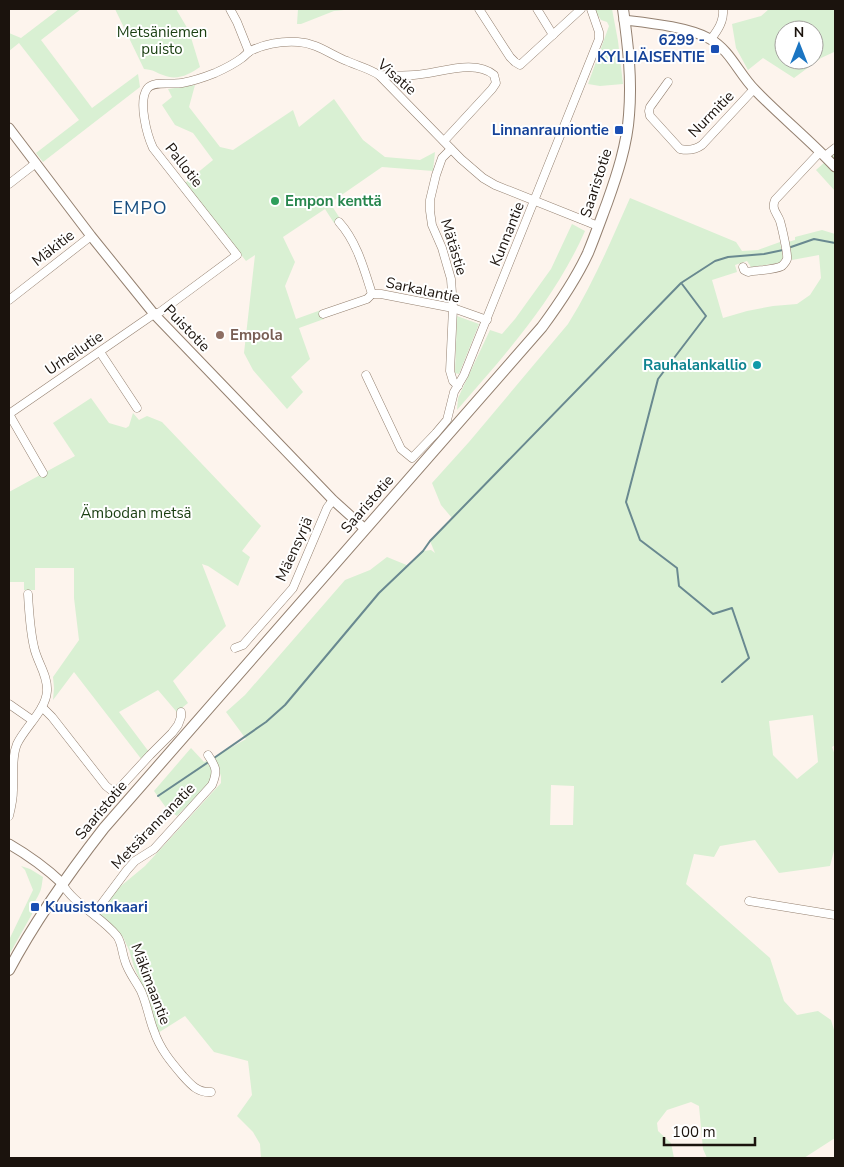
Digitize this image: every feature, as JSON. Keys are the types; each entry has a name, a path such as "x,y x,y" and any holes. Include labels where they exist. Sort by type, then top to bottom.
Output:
{"main road":[{"name":"Saaristotie","path":"9,970 36,922 62,883 104,828 542,327 558,304 588,253 614,184 624,149 629,117 630,80 623,9"}],"street":[{"path":"230,9 249,52"},
{"path":"479,9 510,57 520,65 581,9"},
{"path":"537,9 553,35"},
{"name":"Kunnantie","path":"366,375 401,449 412,458 446,420 454,392 464,375 535,201 599,40 599,32 591,9"},
{"path":"711,39 720,27 724,14 723,9"},
{"path":"624,20 698,33 720,45 754,89 835,167"},
{"name":"Visatie","path":"155,83 176,85 202,78 231,64 249,52 269,44 279,42 309,43 379,74 427,125 470,168 483,178 495,185 598,226"},
{"path":"379,74 413,76 436,71 479,67 489,70 494,75 496,84 444,141"},
{"name":"Nurmitie","path":"668,82 650,107 650,116 680,149 685,150 695,149 702,145 754,89"},
{"name":"Pallotie","path":"155,83 148,87 145,93 144,107 144,120 153,148 237,256"},
{"name":"Puistotie","path":"9,128 91,236 154,314 333,500 365,529"},
{"path":"743,267 748,272 782,266 787,258 787,254 780,221 773,208 773,204 823,154 835,148"},
{"name":"Mätästie","path":"451,149 442,158 436,175 430,200 430,211 432,225 448,263 451,279 453,308 450,376 458,386"},
{"path":"9,184 36,163"},
{"name":"Sarkalantie","path":"339,222 348,232 356,248 372,294 453,308 487,320"},
{"name":"Mäkitie","path":"9,300 91,236"},
{"name":"Urheilutie","path":"9,414 154,314 160,312 237,256"},
{"path":"323,314 367,299 372,294"},
{"path":"100,352 137,408"},
{"path":"9,414 42,473"},
{"name":"Mäensyrjä","path":"235,648 243,646 293,588 323,516 333,500"},
{"path":"9,816 12,805 17,745 42,707 47,692 45,678 34,646 28,594"},
{"path":"9,704 32,720"},
{"path":"42,707 106,786 115,793 172,733 178,725 181,712"},
{"name":"Metsärannanatie","path":"94,914 127,870 154,849 212,785 217,771 208,754"},
{"path":"9,844 43,867 62,883"},
{"name":"Mäkimaantie","path":"62,883 66,892 94,914 120,941 124,960 142,993 153,1030 162,1049 190,1085 204,1093 211,1092"},
{"path":"749,901 835,914"}],"green space":[{"name":"Metsäniemen puisto","path":"59,9 81,9 41,40 92,108 138,74 140,87 43,162 36,153 79,120 19,43 9,51 9,33 21,38"},
{"name":"Metsäniemen puisto","path":"115,9 176,9 189,31 200,67 187,75 178,77 168,77 144,69"},
{"path":"298,9 354,9 334,11 297,24"},
{"path":"594,9 612,9 623,84 600,86 588,84 609,26 607,22 601,20"},
{"path":"769,9 835,9 835,54 834,52 824,57 824,20 774,20 774,65 763,58 748,70 736,48 732,24 761,16"},
{"path":"782,70 805,70 794,78"},
{"path":"195,85 189,107 220,147 233,150 293,110 299,127 334,99 363,140 385,157 420,160 435,152 433,171 382,167 330,203 341,220 334,223 325,209 283,237 295,262 285,286 296,319 321,310 324,319 299,328 310,359 291,377 303,392 287,409 253,370 244,353 255,255 246,261 185,183 213,160 193,133 175,125 162,105 172,97 168,89"},
{"path":"835,153 835,191 816,170"},
{"path":"630,198 736,242 742,251 758,250 780,242 783,258 779,263 751,267 747,261 735,265 737,272 712,280 723,318 773,306 797,304 810,295 821,278 819,255 792,260 788,242 795,240 795,237 822,230 835,234 835,745 832,747 835,755 835,847 830,866 779,873 755,840 720,846 714,857 694,854 686,884 770,958 784,1001 797,1015 818,1011 831,1020 835,1033 835,1138 804,1158 707,1158 703,1149 699,1106 691,1102 667,1110 657,1123 658,1131 671,1143 674,1158 261,1158 260,1144 253,1132 237,1116 252,1095 248,1061 214,1052 185,1016 158,1033 145,991 123,937 98,915 116,890 145,866 221,783 221,776 214,757 246,739 226,712 245,695 345,580 370,570 387,557 409,566 423,551 431,550 435,553 430,541 452,518 441,505 432,483 568,324 594,278","holes":["813,715 818,762 797,779 773,755 769,721","551,785 574,786 573,825 550,825"]},
{"path":"572,224 585,231 559,280 511,347 457,410 458,398 490,330 502,334 515,319 551,269"},
{"path":"457,316 479,324 459,374 455,373"},
{"name":"Ämbodan metsä","path":"91,398 109,423 126,428 129,426 133,413 139,420 147,416 162,422 261,526 242,551 250,557 238,586 202,564 226,626 173,681 188,703 183,707 181,717 158,690 119,712 149,752 142,760 74,672 53,700 53,677 79,640 74,598 74,568 35,568 35,590 24,590 24,582 9,582 9,492 75,456 53,423"},
{"path":"191,748 204,762 208,760 212,767 213,775 203,790 177,816 167,809 154,791"},
{"path":"21,866 43,877 41,890 33,906 32,914 9,955 9,940 33,890 25,870"}],"waterway":[{"path":"791,247 814,239 835,243"},
{"path":"214,758 266,722 285,705 379,593 423,551 430,541 681,283 715,261 728,257 764,254 783,250"},
{"path":"682,284 706,316 658,379 626,502 640,540 677,568 679,586 713,614 732,608 749,658 722,682"},
{"path":"158,796 210,761"}],"place":[{"name":"6299 - KYLLIÄISENTIE","path":"715,49"},
{"name":"Linnanrauniontie","path":"619,130"},
{"name":"Empon kenttä","path":"275,201"},
{"name":"Empola","path":"220,335"},
{"name":"Rauhalankallio","path":"757,365"},
{"name":"Kuusistonkaari","path":"35,907"}],"district":[{"name":"EMPO","path":"140,208"}]}
